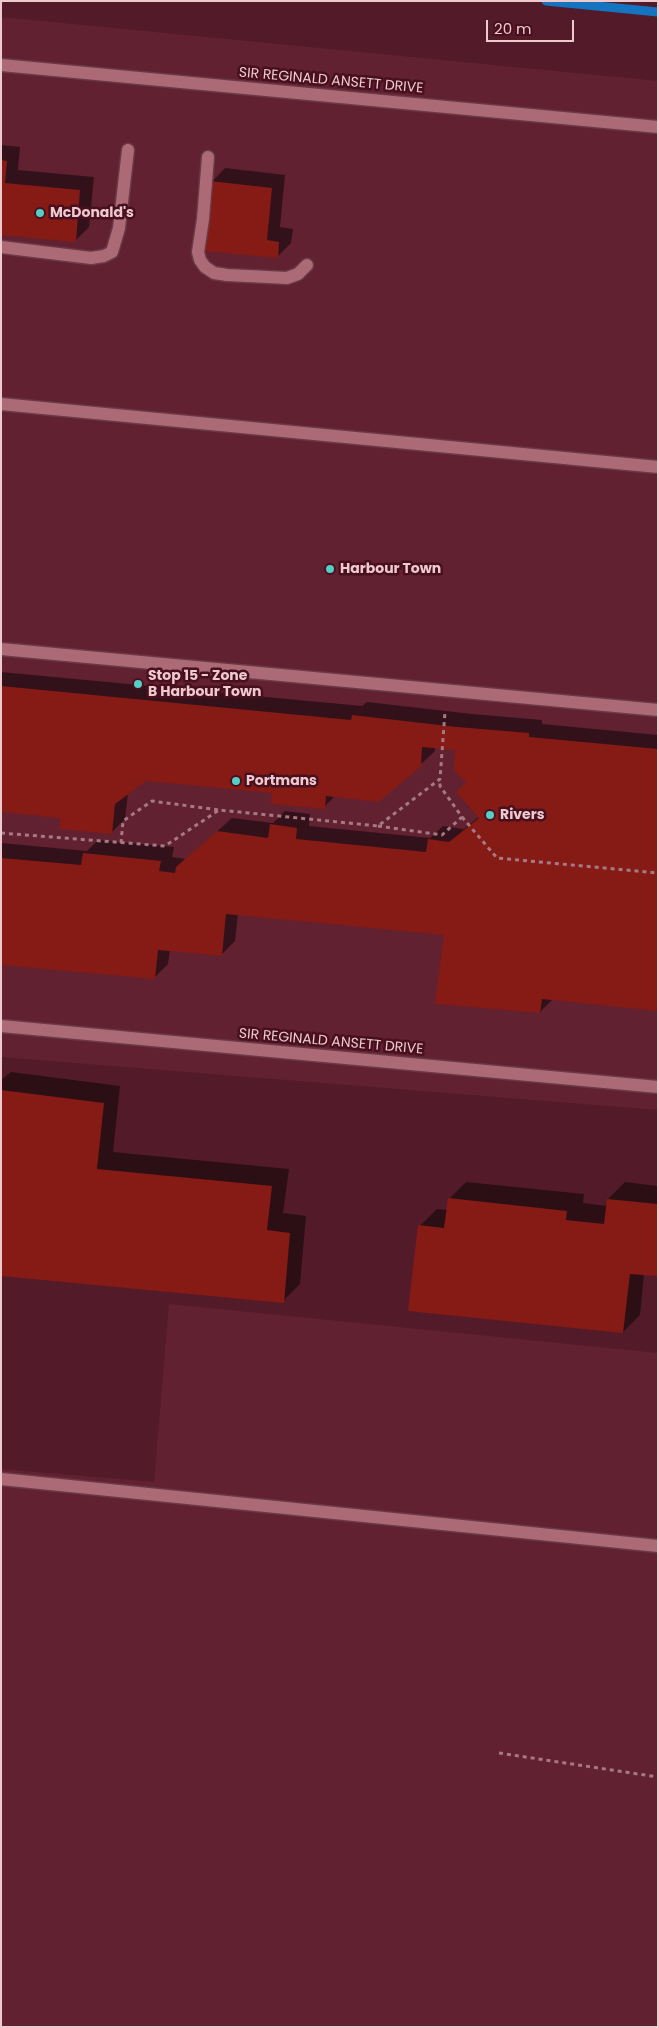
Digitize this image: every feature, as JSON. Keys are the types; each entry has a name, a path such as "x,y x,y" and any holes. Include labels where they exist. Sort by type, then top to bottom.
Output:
{"lane":[{"name":"SIR REGINALD ANSETT DRIVE","path":"1,65 658,127"},
{"path":"1,248 91,258 104,256 112,252 119,228 128,150"},
{"path":"208,157 203,219 198,252 200,260 205,267 214,273 227,275 287,278 298,274 307,265"},
{"path":"1,404 658,467"},
{"path":"1,649 658,710"},
{"name":"SIR REGINALD ANSETT DRIVE","path":"1,1026 658,1087"},
{"path":"1,1479 658,1546"}],"path":[{"path":"446,691 440,786 462,818 497,858 658,873"},
{"path":"378,826 440,779"},
{"path":"121,843 123,821 152,801 442,835 462,818"},
{"path":"1,833 165,846 219,810"},
{"path":"499,1753 658,1777"}],"shaded area":[{"name":"Harbour Town","path":"1,17 658,81 658,1110 1,1057"},
{"path":"169,1304 658,1353 658,2027 1,2027 1,1469 154,1482"}],"building":[{"name":"McDonald's","path":"1,160 7,161 5,183 80,190 76,242 1,235"},
{"path":"210,181 272,188 267,240 279,242 278,258 202,251"},
{"path":"1,686 351,720 352,715 529,733 529,737 658,749 658,1011 542,999 540,1013 435,1004 444,935 226,914 222,956 158,950 155,979 1,965 1,858 81,865 83,853 161,861 159,871 175,873 176,867 217,831 268,838 270,824 297,828 296,839 426,852 428,839 449,842 479,818 456,792 466,783 454,770 455,750 422,747 421,766 379,802 326,796 325,809 271,804 272,793 146,781 115,804 112,834 59,829 60,818 1,812"},
{"path":"1,1090 104,1103 97,1169 272,1186 267,1230 290,1233 284,1303 1,1276"},
{"path":"448,1198 567,1211 566,1220 604,1224 607,1199 658,1204 657,1276 630,1274 623,1333 408,1311 418,1225 444,1228"}],"waterway":[{"path":"546,1 658,12"}],"place":[{"name":"McDonald's","path":"40,213"},
{"name":"Harbour Town","path":"330,569"},
{"name":"Stop 15 - Zone B Harbour Town","path":"138,684"},
{"name":"Portmans","path":"236,781"},
{"name":"Rivers","path":"490,815"}]}
